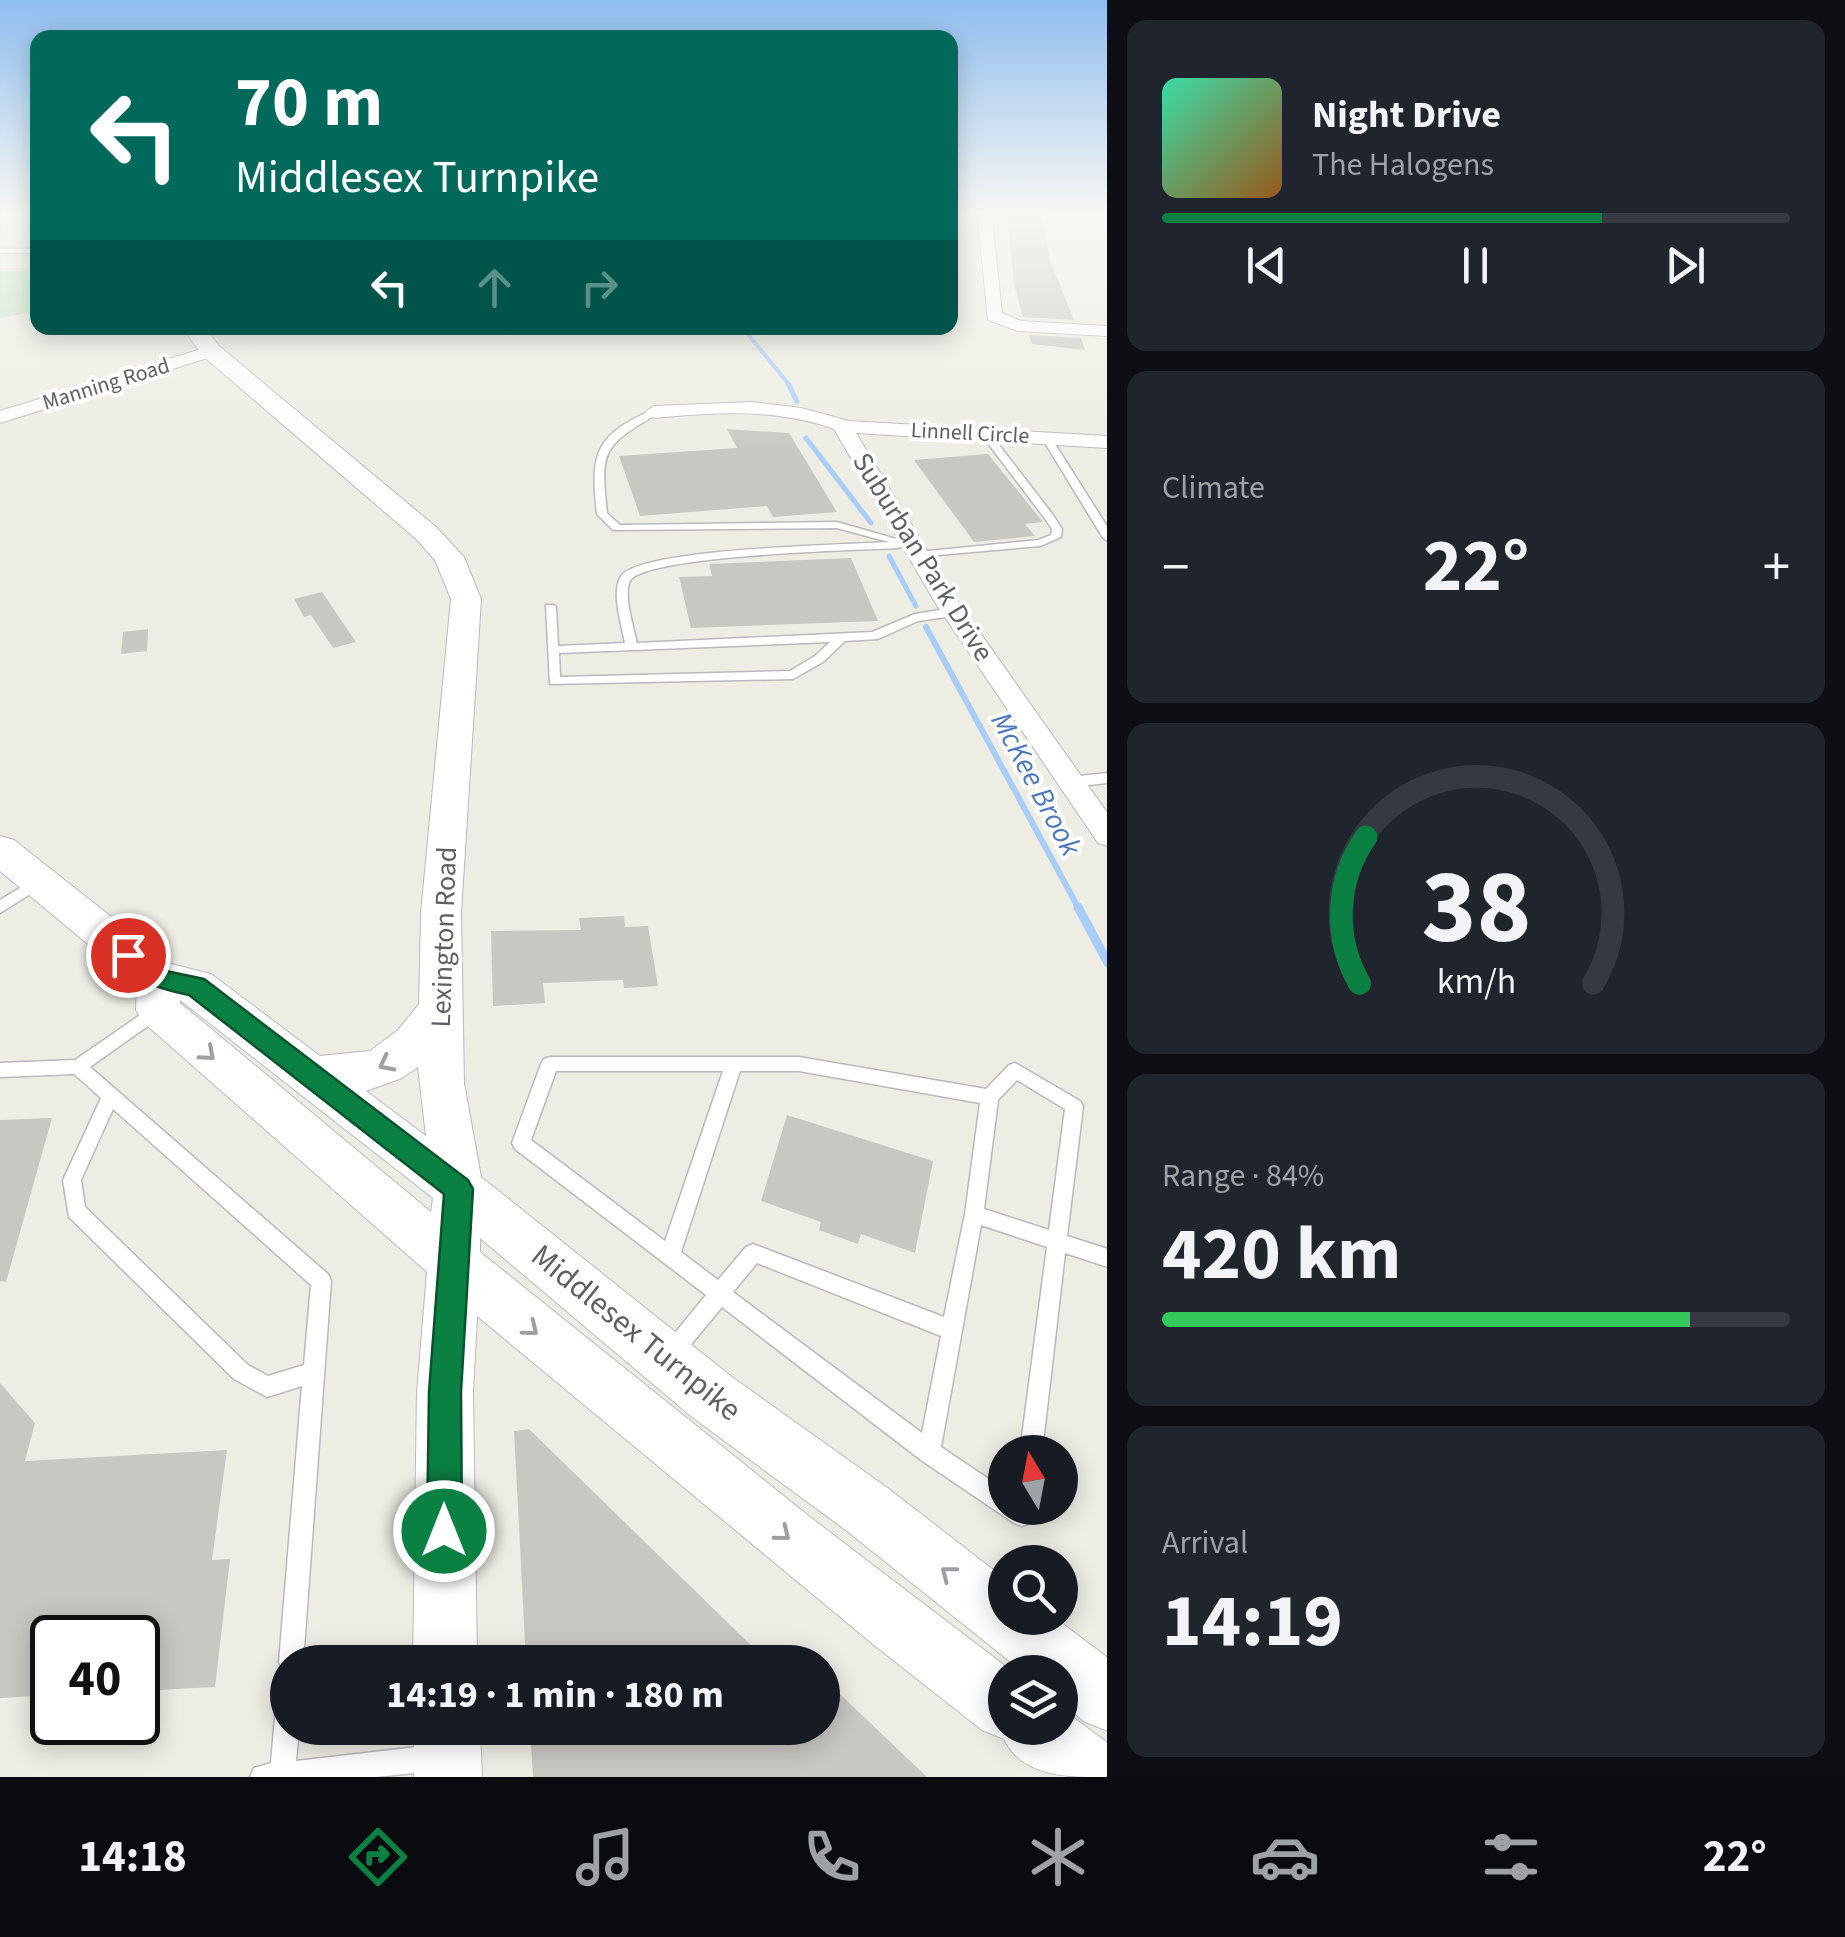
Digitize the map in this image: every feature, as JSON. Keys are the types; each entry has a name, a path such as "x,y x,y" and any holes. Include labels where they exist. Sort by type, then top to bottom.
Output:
{"street":[{"path":"992,293 994,316 1018,326 1107,331"},
{"name":"Manning Road","path":"0,417 203,339"},
{"name":"Lexington Road","path":"203,339 426,533 448,556 460,576 466,598 441,913 442,1096 458,1189 445,1392 446,1645"},
{"name":"Linnell Circle","path":"654,412 703,407 800,414 840,425 1107,442"},
{"name":"Suburban Park Drive","path":"840,425 953,612 1107,835"},
{"name":"Middlesex Turnpike","path":"0,850 455,1268 834,1576 988,1694"},
{"name":"Middlesex Turnpike","path":"158,995 196,986 458,1189 666,1360 868,1510 1107,1697"},
{"path":"308,1075 352,1076 394,1062 420,1039 441,1008"},
{"path":"1055,1745 1097,1777"}],"lane":[{"path":"654,412 604,446 596,461 602,514 617,528 837,525 916,550"},
{"path":"632,646 623,588 632,572 647,565 683,558 916,550 1040,543 1056,538 1057,529 986,434"},
{"path":"1047,438 1107,536"},
{"path":"550,607 554,680 793,675 819,659 840,638"},
{"path":"553,650 874,636 915,618 953,612"},
{"path":"1070,782 1107,778"},
{"path":"0,907 38,882"},
{"path":"0,1070 78,1067 158,995"},
{"path":"988,1492 929,1452 521,1142 550,1064 799,1064 990,1097"},
{"path":"670,1256 734,1064"},
{"path":"78,1067 321,1281 292,1645"},
{"path":"929,1452 974,1214 990,1097 1015,1070 1074,1106 1033,1435"},
{"path":"110,1096 72,1180 76,1211 241,1372 268,1388 314,1372"},
{"path":"974,1214 1107,1258"},
{"path":"666,1360 753,1254 952,1330"},
{"path":"282,1776 285,1745"},
{"path":"263,1777 447,1754"}],"green space":[{"path":"0,293 30,293 30,312 0,318"}],"building":[{"path":"1016,293 1063,293 1074,320 1023,317"},
{"path":"1029,335 1081,338 1085,350 1032,344"},
{"path":"727,429 789,433 837,512 773,517 767,506 640,516 619,456 737,448"},
{"path":"988,454 1043,522 1025,524 1035,536 974,542 914,460"},
{"path":"851,558 878,621 691,628 679,577 712,576 709,564"},
{"path":"322,592 356,642 333,648 311,615 304,617 294,599"},
{"path":"148,629 147,651 121,654 123,632"},
{"path":"624,916 625,927 648,926 658,986 624,988 623,980 543,983 545,1003 493,1006 491,931 581,930 579,918"},
{"path":"787,1115 933,1161 915,1253 861,1234 858,1244 819,1230 821,1222 761,1201"},
{"path":"52,1118 6,1282 0,1281 0,1120"},
{"path":"0,1383 35,1423 25,1461 227,1450 212,1560 230,1559 215,1687 160,1690 160,1615 30,1615 30,1696 0,1698"},
{"path":"529,1429 751,1645 525,1645 514,1431"},
{"path":"840,1694 927,1777 533,1777 531,1745 840,1745"}],"waterway":[{"name":"McKee Brook","path":"749,335 791,387"},
{"name":"McKee Brook","path":"789,385 797,402"},
{"name":"McKee Brook","path":"806,438 871,523"},
{"name":"McKee Brook","path":"889,556 916,606"},
{"name":"McKee Brook","path":"926,627 1079,909"},
{"name":"McKee Brook","path":"1078,907 1107,961"}],"route":[{"path":"128,955 159,980 196,986 458,1189 445,1392 444,1531"}]}
